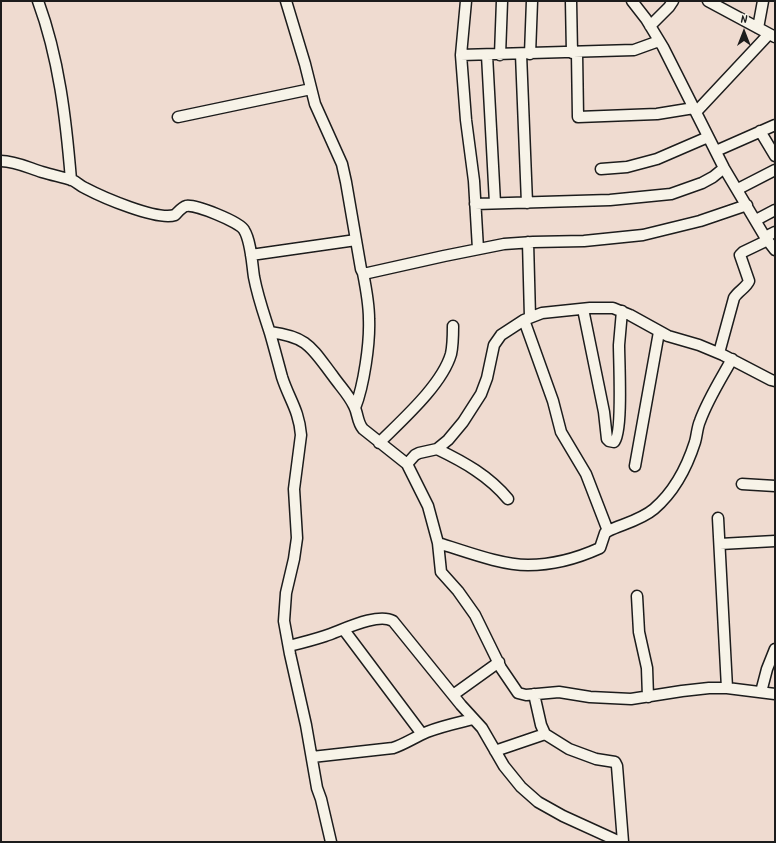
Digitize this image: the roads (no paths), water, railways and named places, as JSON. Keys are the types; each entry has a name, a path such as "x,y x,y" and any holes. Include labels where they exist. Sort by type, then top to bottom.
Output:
{"street":[{"path":"38,1 56,60 68,146 71,180"},
{"path":"286,1 319,114 342,164 361,269 363,273 368,304 369,331 361,388 355,408"},
{"path":"466,1 461,55 466,120 474,181 478,249"},
{"path":"500,55 502,1"},
{"path":"527,202 526,54 532,1"},
{"path":"572,1 578,117 658,114 695,110 772,36 724,5 708,1"},
{"path":"632,1 659,41 724,168 738,189 766,238 775,250"},
{"path":"650,26 673,1"},
{"path":"758,28 763,1"},
{"path":"461,55 575,53 634,50 659,41"},
{"path":"487,55 495,203"},
{"path":"178,117 311,89"},
{"path":"716,151 775,125"},
{"path":"760,131 775,156"},
{"path":"601,169 627,167 657,159 708,137"},
{"path":"1,161 15,163 60,178 71,180 102,196 159,216 167,217 175,215 182,208 191,206 226,218 235,222 245,230 262,311 270,332 282,378 296,408 300,424 299,452 294,489 297,538 286,593 284,612 285,627 306,725 317,788 331,842"},
{"path":"476,204 610,200 671,194 702,183 713,177 724,168"},
{"path":"738,189 775,170"},
{"path":"363,273 504,244 584,241 643,235 700,221 747,205"},
{"path":"756,220 775,210"},
{"path":"719,353 734,298 749,281 740,255 775,232"},
{"path":"251,255 356,240"},
{"path":"528,242 527,318 561,432 586,474 608,531"},
{"path":"407,464 415,455 437,449 448,440 463,422 481,394 487,378 494,345 497,340 508,329 527,318 546,312 613,308 622,311 659,332 719,353 775,381"},
{"path":"583,309 604,412 607,439 614,442 617,438 620,409 620,344 622,311"},
{"path":"379,443 418,404 441,375 451,354 453,326"},
{"path":"270,332 287,334 310,345 348,394 355,408 360,425 379,443 397,454 407,464 428,506 438,544 439,568 442,575 450,582 475,615 499,662 518,693 526,695 559,692 631,699 697,689 727,688 775,694"},
{"path":"635,466 659,332"},
{"path":"438,544 509,562 527,565 543,564 590,553 600,548 605,533 631,522 654,509 680,479 688,460 699,422 711,396 732,359"},
{"path":"437,449 459,460 483,475 495,484 508,500"},
{"path":"742,484 775,486"},
{"path":"718,518 727,688"},
{"path":"720,544 775,541"},
{"path":"637,596 639,632 645,653 647,668 648,697"},
{"path":"289,646 372,620 389,619 393,621 482,728 504,766 521,787 534,799 574,822 620,842"},
{"path":"344,630 422,734"},
{"path":"761,692 775,649"},
{"path":"453,695 499,662"},
{"path":"534,694 541,725 545,734 569,749 596,759 615,762 617,766 623,842"},
{"path":"312,757 392,748 402,745 422,734 473,719"},
{"path":"495,751 545,734"}]}
